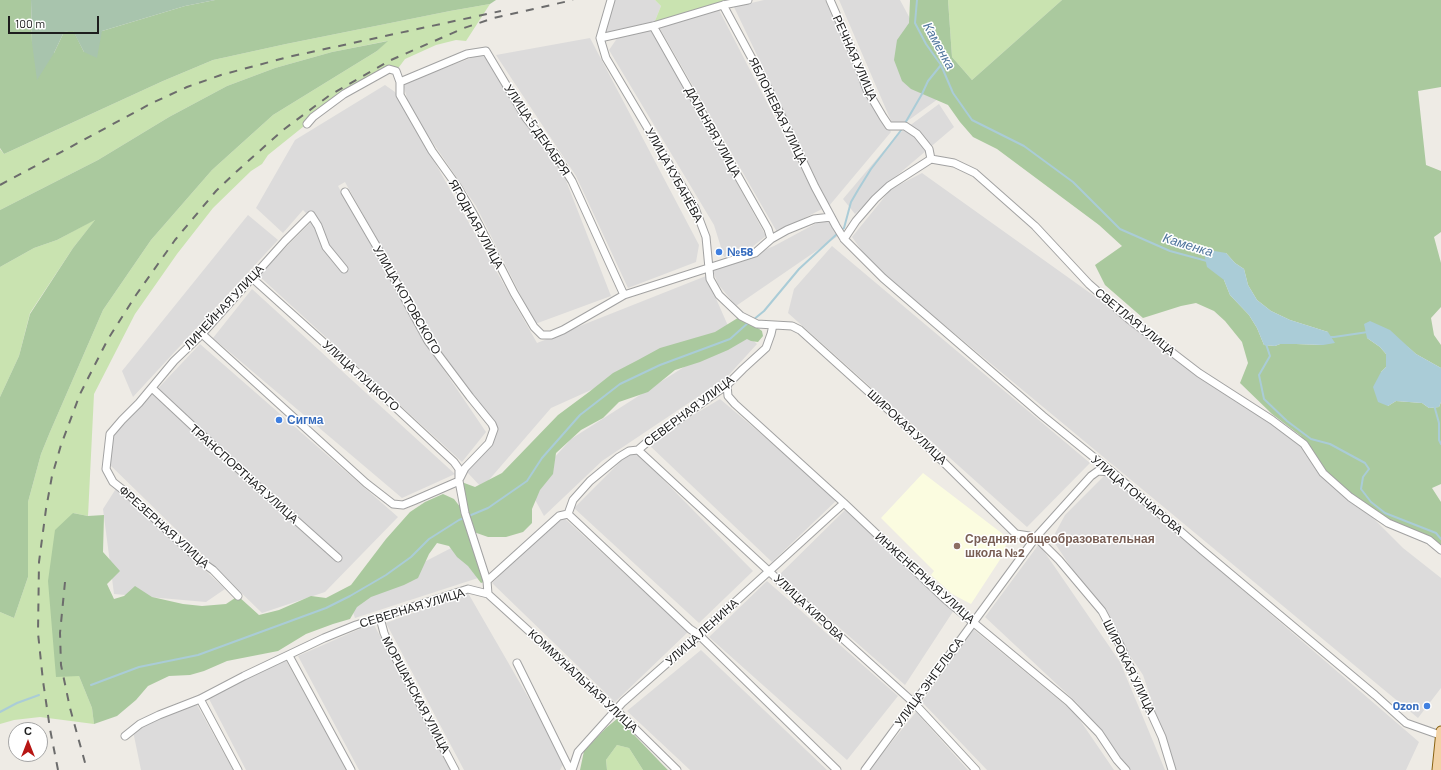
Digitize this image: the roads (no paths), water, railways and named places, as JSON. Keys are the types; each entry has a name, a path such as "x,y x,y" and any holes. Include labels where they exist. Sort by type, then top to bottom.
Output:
{"main road":[{"path":"1437,770 1440,733"}],"street":[{"path":"611,0 600,38 653,26 723,5 748,0"},
{"name":"РЕЧНАЯ УЛИЦА","path":"830,0 867,90 883,117 889,126 905,126 918,134 929,149 931,159"},
{"name":"ЯБЛОНЕВАЯ УЛИЦА","path":"723,5 770,92 836,226"},
{"name":"ДАЛЬНЯЯ УЛИЦА","path":"653,26 768,229 771,239"},
{"name":"УЛИЦА КУБАНЁВА","path":"600,38 606,58 695,208 706,237 710,279 719,295 741,316 757,324 772,325"},
{"name":"УЛИЦА 5 ДЕКАБРЯ","path":"400,82 467,54 486,51 526,118 555,154 572,181 624,295"},
{"path":"307,124 313,117 344,94 389,69 396,71 400,82"},
{"name":"ЯГОДНАЯ УЛИЦА","path":"400,82 400,95 432,151 457,186 474,215 514,293 534,326 542,335 551,335 563,330 624,295"},
{"path":"843,237 875,199 889,186 931,159"},
{"name":"СВЕТЛАЯ УЛИЦА","path":"931,159 954,163 975,173 1035,226 1089,284 1130,320 1199,373 1272,420 1304,444 1323,473 1350,496 1388,523 1429,540 1441,550"},
{"name":"УЛИЦА КОТОВСКОГО","path":"345,192 428,341 492,424 494,429 489,443 464,468 459,481"},
{"name":"ЛИНЕЙНАЯ УЛИЦА","path":"107,452 110,434 122,420 139,403 174,361 202,334 285,241 311,215 318,226 326,247 344,268"},
{"path":"624,295 755,253 771,239 787,230 814,219 831,217"},
{"name":"УЛИЦА ГОНЧАРОВА","path":"836,226 843,237 883,278 1043,416 1112,472 1406,723 1440,733"},
{"name":"УЛИЦА ЛУЦКОГО","path":"252,278 454,462 459,470 459,481 465,513 487,581"},
{"name":"СЕВЕРНАЯ УЛИЦА","path":"568,514 573,500 590,482 619,458 629,451 638,450 652,438 728,385 766,348 771,334 772,325"},
{"name":"ШИРОКАЯ УЛИЦА","path":"772,325 792,326 800,330 914,432 1016,534 1036,537 1059,560 1102,611 1122,647 1162,737 1172,770"},
{"path":"202,334 366,483 393,504 402,505 459,481"},
{"name":"ИНЖЕНЕРНАЯ УЛИЦА","path":"728,385 728,396 735,404 844,503 945,600 1069,702 1099,733 1117,760 1126,770"},
{"name":"ТРАНСПОРТНАЯ УЛИЦА","path":"152,388 202,436 338,558"},
{"name":"УЛИЦА КИРОВА","path":"638,450 914,703 976,770"},
{"name":"ФРЕЗЕРНАЯ УЛИЦА","path":"107,452 106,469 113,482 127,493 199,560 213,570 238,596"},
{"path":"1036,537 1091,476 1098,471 1112,472"},
{"name":"УЛИЦА ЛЕНИНА","path":"571,770 578,752 623,702 844,503"},
{"path":"488,594 487,581 559,516 568,514 690,629 699,635 837,770"},
{"name":"УЛИЦА ЭНГЕЛЬСА","path":"865,770 1036,537"},
{"name":"СЕВЕРНАЯ УЛИЦА","path":"125,736 140,724 200,699 244,676 289,656 324,638 380,618 468,590 488,594"},
{"name":"КОММУНАЛЬНАЯ УЛИЦА","path":"488,594 616,710 677,770"},
{"name":"МОРШАНСКАЯ УЛИЦА","path":"380,618 384,633 392,651 455,770"},
{"path":"289,656 351,770"},
{"path":"517,663 571,770"},
{"path":"200,699 238,770"}],"water":[{"path":"1203,249 1226,253 1235,263 1244,269 1248,285 1257,300 1271,311 1290,320 1328,332 1335,343 1323,345 1264,345 1257,328 1249,315 1230,295 1224,280 1207,267"},
{"path":"1370,321 1390,330 1416,354 1441,368 1441,402 1439,407 1429,408 1422,403 1396,401 1388,406 1378,402 1373,387 1381,372 1386,367 1386,354 1380,347 1367,338 1364,324"}],"waterway":[{"name":"Каменка","path":"917,0 915,23 926,44 941,65 953,93 972,120 1024,146 1073,182 1120,229 1170,251 1207,261"},
{"path":"904,125 928,81 941,65"},
{"path":"841,230 844,228 851,202 858,190 871,169 902,129"},
{"path":"753,320 764,311 799,269 838,233"},
{"path":"91,685 139,667 198,655 326,608 350,596 386,575 411,557 429,539 459,520 488,508 527,481 542,458 580,415 620,384 660,365 730,339 749,322"},
{"path":"1329,337 1368,332"},
{"name":"Каменка","path":"1266,344 1270,356 1259,375 1264,399 1287,421 1311,439 1330,444 1365,463 1369,469 1363,477 1361,489 1371,502 1385,513 1436,533 1441,539"},
{"path":"1434,405 1439,423 1439,440 1441,444"},
{"path":"0,712 17,703 39,695"}],"railway":[{"path":"58,770 50,729 38,633 39,562 46,509 52,476 61,445 80,394 108,339 136,295 175,240 216,191 283,130 330,95 391,60 464,28 494,18 573,0"},
{"path":"0,185 152,103 187,87 221,75 288,57 501,11"},
{"path":"65,582 60,633 61,665 70,708 87,770"}],"place":[{"name":"№58","path":"719,252"},
{"name":"Сигма","path":"279,420"},
{"name":"Средняя общеобразовательная школа №2","path":"957,546"},
{"name":"Ozon","path":"1427,706"}]}
